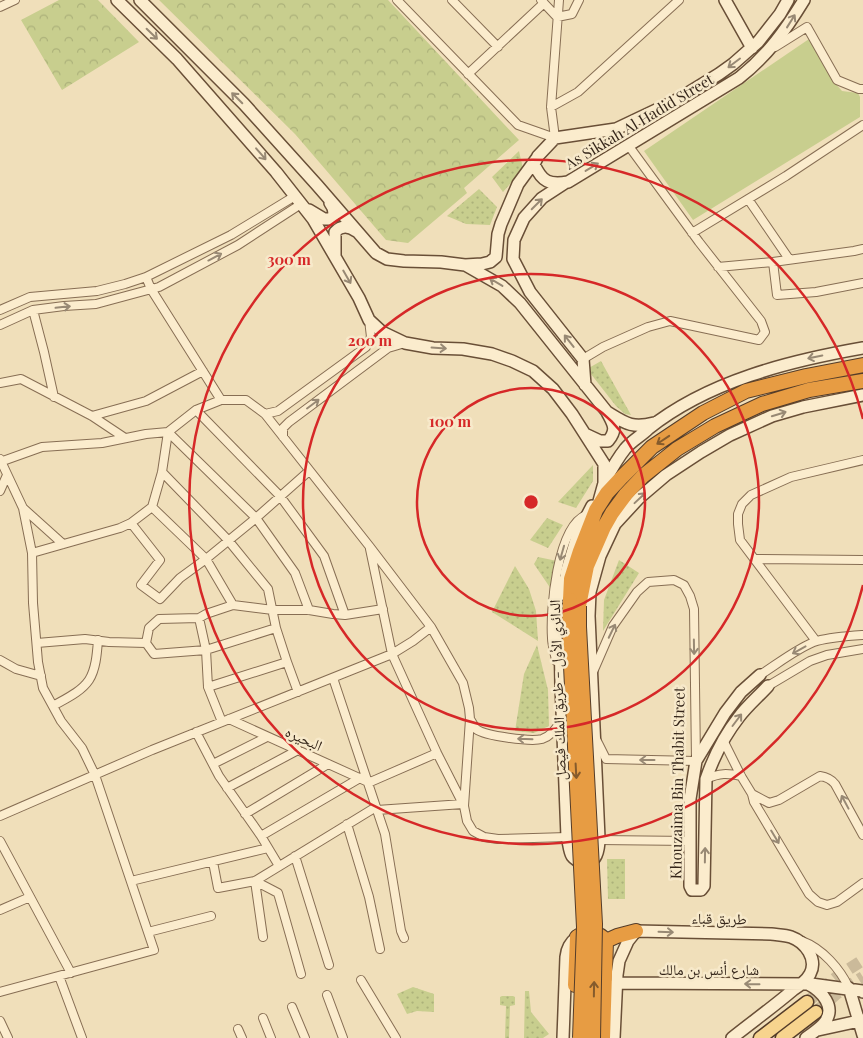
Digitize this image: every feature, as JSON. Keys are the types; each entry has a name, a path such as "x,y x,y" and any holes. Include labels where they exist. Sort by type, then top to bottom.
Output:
{"highway":[{"name":"الدائري الأول - طريق الملك فيصل","path":"593,1038 595,924 579,628 571,579 592,512 607,493 652,447 704,413 746,391 806,376 863,365"},
{"name":"الدائري الأول - طريق الملك فيصل","path":"580,1038 584,927 569,636 574,603 587,566 626,494 643,476 677,449 715,426 771,401 809,390 863,381"},
{"path":"606,941 624,934 636,932"},
{"path":"573,1038 577,937 585,933 594,933 602,936 606,941 603,1038"}],"main road":[{"path":"117,0 177,58 276,172 313,219 359,298 369,320 382,332 405,343 492,354 533,371 552,389 572,414 604,464 604,483"},
{"path":"140,0 244,104 318,185 376,253 387,259 465,265 490,262 496,257 501,224 518,184 538,156"},
{"path":"725,0 752,48"},
{"name":"As Sikkah Al Hadid Street","path":"788,0 752,48 733,64 681,97 616,129 555,138 538,156 534,164 538,174 548,182 558,184 568,182 739,78 755,66 769,50 804,0"},
{"path":"520,304 514,262 514,240 524,218 542,198 568,182"},
{"path":"298,200 324,219 332,219 334,215 333,207 318,185"},
{"path":"335,257 335,232 338,228 351,228 358,232"},
{"path":"496,257 514,262 530,292 583,359 585,385"},
{"path":"465,265 502,286 520,304 607,412 614,427 614,434 608,441 600,441 584,433"},
{"path":"863,348 813,357 746,376 717,389 676,409 656,423 626,447 613,465 592,512 578,533 564,581 561,606 561,685 567,837 571,854 576,861 586,863 593,860 603,840 594,735 588,616 590,592 609,526 666,476 730,435 772,416 803,407 863,395"},
{"path":"607,412 626,424 644,426 656,423"},
{"path":"564,581 580,551"},
{"path":"587,566 590,592"},
{"path":"696,760 716,727 741,692 760,675"},
{"path":"706,779 723,740 739,716 768,686"},
{"name":"Khouzaima Bin Thabit Street","path":"696,760 690,799 690,886 692,890 700,890 704,886 706,779"},
{"path":"614,1038 618,961 628,942 636,932"},
{"name":"طريق قباء","path":"636,932 771,934 795,939"},
{"path":"563,1038 567,948 577,937"},
{"path":"732,1038 805,984 812,966 811,958 808,950 795,939"},
{"name":"شارع أنس بن مالك","path":"616,983 805,984 863,991"},
{"path":"805,984 817,988 824,996 829,1013 825,1022 806,1038"},
{"path":"849,988 861,1020 863,1035"},
{"path":"760,1038 807,1002"},
{"path":"782,1038 816,1012"},
{"path":"816,1030 861,1020"}],"street":[{"path":"0,7 9,0"},
{"path":"0,7 15,0"},
{"path":"397,0 518,125 555,138 551,107 559,0"},
{"path":"452,0 498,46"},
{"path":"558,17 572,14 578,0"},
{"path":"551,107 578,92 679,0"},
{"path":"468,74 543,2 558,17"},
{"path":"769,50 807,27 838,80 863,89"},
{"path":"692,233 786,176 863,125"},
{"path":"583,359 603,347 648,327 670,321 760,340 764,332 761,321 692,233 631,149 626,147"},
{"path":"748,199 789,260"},
{"path":"0,310 30,297 97,291 146,277 298,200"},
{"path":"0,325 33,310 96,304 159,287 238,245 298,200"},
{"path":"231,235 238,245"},
{"path":"718,267 773,262 863,249"},
{"path":"773,262 777,295 816,292 863,284"},
{"path":"146,277 151,289 221,400"},
{"path":"33,310 54,397"},
{"path":"265,414 278,411 366,347 371,337 369,320"},
{"path":"282,437 282,428 289,422 388,348 405,343"},
{"path":"92,416 146,401 203,371"},
{"path":"0,383 21,379 92,416 124,438"},
{"path":"0,992 154,950 95,775 82,748 61,722 43,688 38,662 33,603 32,553 23,508 0,461 42,447 102,443 146,434 168,432 196,410 221,400 246,400 265,414 431,627 463,683 470,719 463,805"},
{"path":"196,410 280,496 324,556 345,615"},
{"path":"32,553 120,528 131,523 152,508 162,472 168,432"},
{"path":"168,432 256,518 295,573 309,610"},
{"path":"816,642 740,540 738,514 742,504 751,495 791,477 863,460"},
{"path":"131,523 160,560 141,585 160,599 180,578 256,518 309,471"},
{"path":"162,472 228,540 268,589 276,628 298,692"},
{"path":"0,491 7,475"},
{"path":"23,508 63,544"},
{"path":"152,508 206,559 233,605"},
{"path":"561,685 552,640 554,596 563,549 570,532 582,516 592,512"},
{"path":"370,547 392,654 463,805 467,821 473,831 484,837 498,839 567,837"},
{"path":"754,559 863,560"},
{"name":"Khouzaima Bin Thabit Street","path":"592,675 613,626 637,592 648,582 674,580 684,585 694,608 696,760"},
{"path":"276,628 206,650 154,654 146,643 149,628 159,619 199,618 233,605 273,610 309,610 345,615 383,609"},
{"path":"199,618 206,650 208,687 225,721"},
{"path":"0,816 152,750 392,654 431,627"},
{"path":"760,675 816,642 837,637 863,635"},
{"path":"37,643 85,639 146,643"},
{"path":"53,706 76,693 89,680 95,663 98,640"},
{"path":"768,686 810,661 828,655 863,649"},
{"path":"0,660 16,669 41,676"},
{"path":"208,687 287,662"},
{"path":"334,678 385,834 401,932 404,938"},
{"path":"470,719 477,729 488,734 526,740 542,739 558,726 562,716"},
{"name":"البحيره","path":"225,721 298,750 368,783"},
{"path":"196,732 227,788 279,866"},
{"path":"594,735 606,759 696,760"},
{"path":"213,764 267,737"},
{"path":"723,740 752,794 754,802 809,894 818,902 827,905 837,902 863,883"},
{"path":"227,788 298,750"},
{"path":"368,783 437,753"},
{"path":"245,814 328,764"},
{"path":"706,779 718,774 741,776"},
{"path":"752,794 769,803 774,802 820,776 826,777 835,784 863,835"},
{"path":"260,836 360,778"},
{"path":"213,862 218,888 255,881 347,824 377,808 463,805"},
{"path":"347,824 369,897 380,949"},
{"path":"603,840 690,841"},
{"path":"1,845 71,973"},
{"path":"131,881 268,848"},
{"path":"295,856 329,965"},
{"path":"255,881 263,936"},
{"path":"255,881 278,893 300,974"},
{"path":"0,910 30,897"},
{"path":"148,932 211,916"},
{"path":"795,939 805,941 829,959 849,988"},
{"path":"59,976 82,1038"},
{"path":"361,980 396,1038"},
{"path":"326,995 343,1038"},
{"path":"292,1006 304,1038"},
{"path":"263,1018 271,1038"},
{"path":"0,1021 8,1038"},
{"path":"238,1029 242,1038"}],"green space":[{"path":"59,0 98,0 139,42 62,90 21,20"},
{"path":"159,0 388,0 519,140 464,188 467,193 408,243 386,240 295,134"},
{"path":"809,39 835,83 842,91 858,93 860,97 860,117 693,220 644,151"},
{"path":"519,151 523,169 503,192 492,177"},
{"path":"479,189 497,207 490,225 466,224 447,216"},
{"path":"601,361 631,415 625,414 616,406 587,369"},
{"path":"593,465 593,481 576,508 558,502"},
{"path":"547,518 563,525 548,548 530,540"},
{"path":"538,557 557,561 551,589 534,564"},
{"path":"619,560 639,573 603,631 604,600"},
{"path":"515,566 529,589 536,611 538,641 492,612"},
{"path":"537,645 548,690 549,726 534,733 515,731 524,674"},
{"path":"607,859 625,859 625,899 608,899"},
{"path":"413,987 434,994 434,1012 417,1011 407,1014 397,994"},
{"path":"525,991 529,991 531,1012 549,1034 543,1038 524,1038"},
{"path":"500,997 515,997 515,1005 510,1006 509,1038 505,1038 506,1006 500,1005"}],"tunnel":[{"path":"807,1002 838,976 863,960"},
{"path":"816,1012 836,994 863,977"}]}
